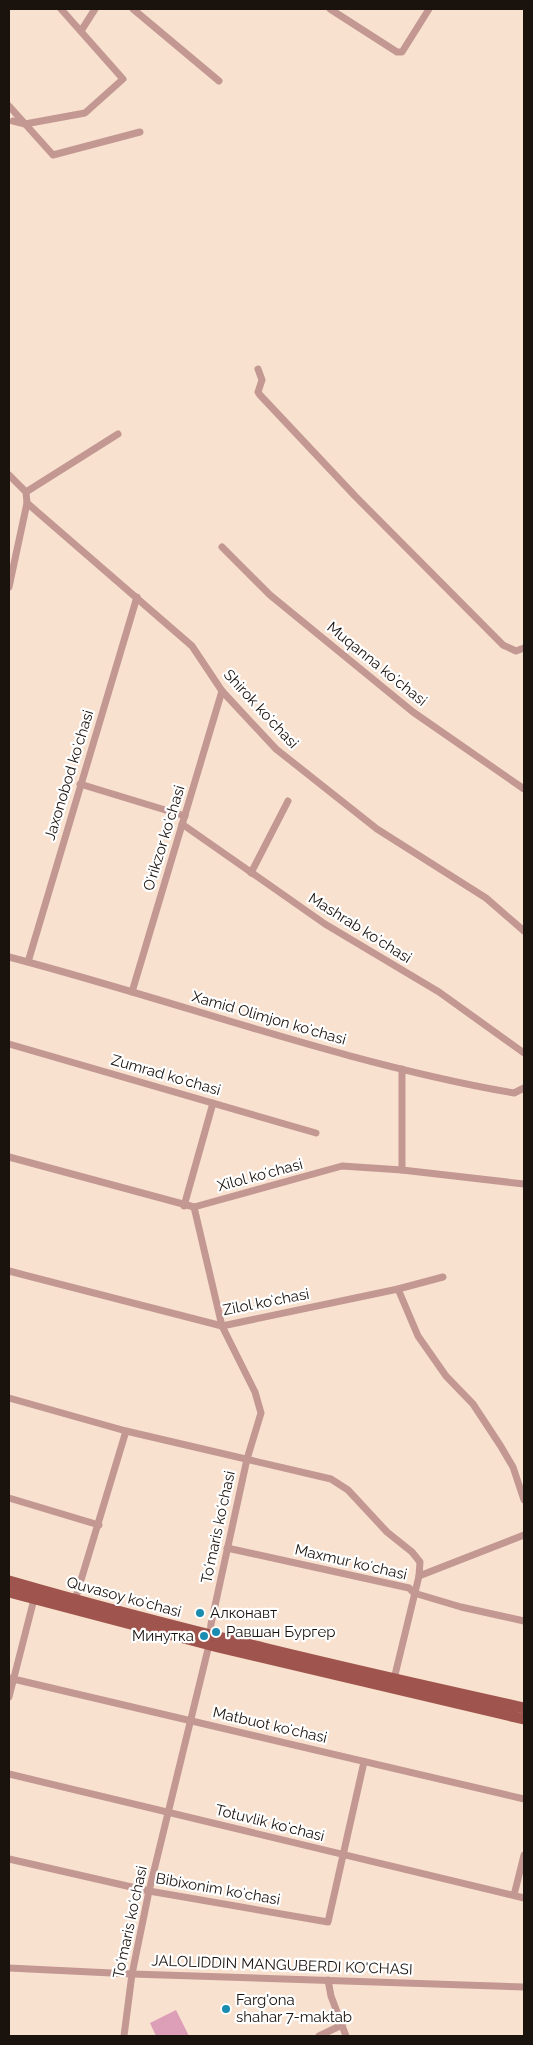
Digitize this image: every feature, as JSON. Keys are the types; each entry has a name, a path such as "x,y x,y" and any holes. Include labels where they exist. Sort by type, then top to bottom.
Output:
{"main road":[{"name":"Quvasoy koʻchasi","path":"9,1581 209,1640 524,1708"},
{"name":"Quvasoy koʻchasi","path":"9,1592 524,1719"}],"street":[{"path":"13,121 25,124 85,113 122,79 61,9"},
{"path":"81,31 95,9"},
{"path":"133,9 219,80"},
{"path":"330,9 397,52 402,52 430,9"},
{"path":"9,106 53,155 140,132"},
{"path":"258,369 262,380 258,392 260,395 355,496 503,645 516,651 524,648"},
{"path":"26,492 118,434"},
{"path":"9,475 26,492 27,503 9,587"},
{"name":"Shirok koʻchasi","path":"27,503 192,646 222,691 276,750 376,829 486,898 524,931"},
{"name":"Muqanna koʻchasi","path":"222,547 270,594 413,712 524,789"},
{"name":"Jaxonobod koʻchasi","path":"28,962 137,597"},
{"name":"Oʻrikzor koʻchasi","path":"132,992 222,691"},
{"path":"80,784 185,816"},
{"path":"251,873 288,801"},
{"name":"Mashrab koʻchasi","path":"182,824 325,924 439,992 524,1053"},
{"name":"Xamid Olimjon koʻchasi","path":"9,957 200,1013 402,1069 514,1093 524,1088"},
{"name":"Zumrad koʻchasi","path":"9,1044 316,1133"},
{"path":"402,1069 402,1170"},
{"path":"184,1206 213,1103"},
{"name":"Xilol koʻchasi","path":"9,1157 184,1206 194,1207 342,1166 402,1170 524,1184"},
{"name":"Toʻmaris koʻchasi","path":"124,2036 132,1974 149,1891 209,1640 247,1459 261,1413 255,1392 222,1326 194,1207"},
{"name":"Zilol koʻchasi","path":"9,1271 222,1326 398,1289 442,1277"},
{"path":"398,1289 418,1336 446,1376 473,1404 500,1445 513,1467 524,1500"},
{"path":"9,1398 126,1431 331,1479 348,1490 387,1532 412,1552 420,1562 419,1576 390,1678"},
{"path":"80,1602 99,1525 126,1431"},
{"path":"9,1498 99,1525"},
{"path":"419,1576 524,1535"},
{"name":"Maxmur koʻchasi","path":"227,1548 409,1588 414,1593 461,1607 524,1622"},
{"path":"9,1697 11,1678 34,1599"},
{"name":"Matbuot koʻchasi","path":"11,1678 524,1799"},
{"path":"342,1855 364,1762"},
{"name":"Totuvlik koʻchasi","path":"9,1774 524,1898"},
{"name":"Bibixonim koʻchasi","path":"9,1859 149,1891 328,1922 342,1855"},
{"path":"514,1896 524,1855"},
{"name":"JALOLIDDIN MANGUBERDI KO'CHASI","path":"9,1968 524,1987"},
{"path":"328,1980 330,1996 346,2036"},
{"path":"319,2036 342,2025"}],"shaded area":[{"path":"176,2010 189,2036 156,2036 150,2023"}],"place":[{"name":"Алконавт","path":"200,1613"},
{"name":"Равшан Бургер","path":"216,1632"},
{"name":"Минутка","path":"204,1636"},
{"name":"Farg'ona shahar 7-maktab","path":"226,2009"}]}
